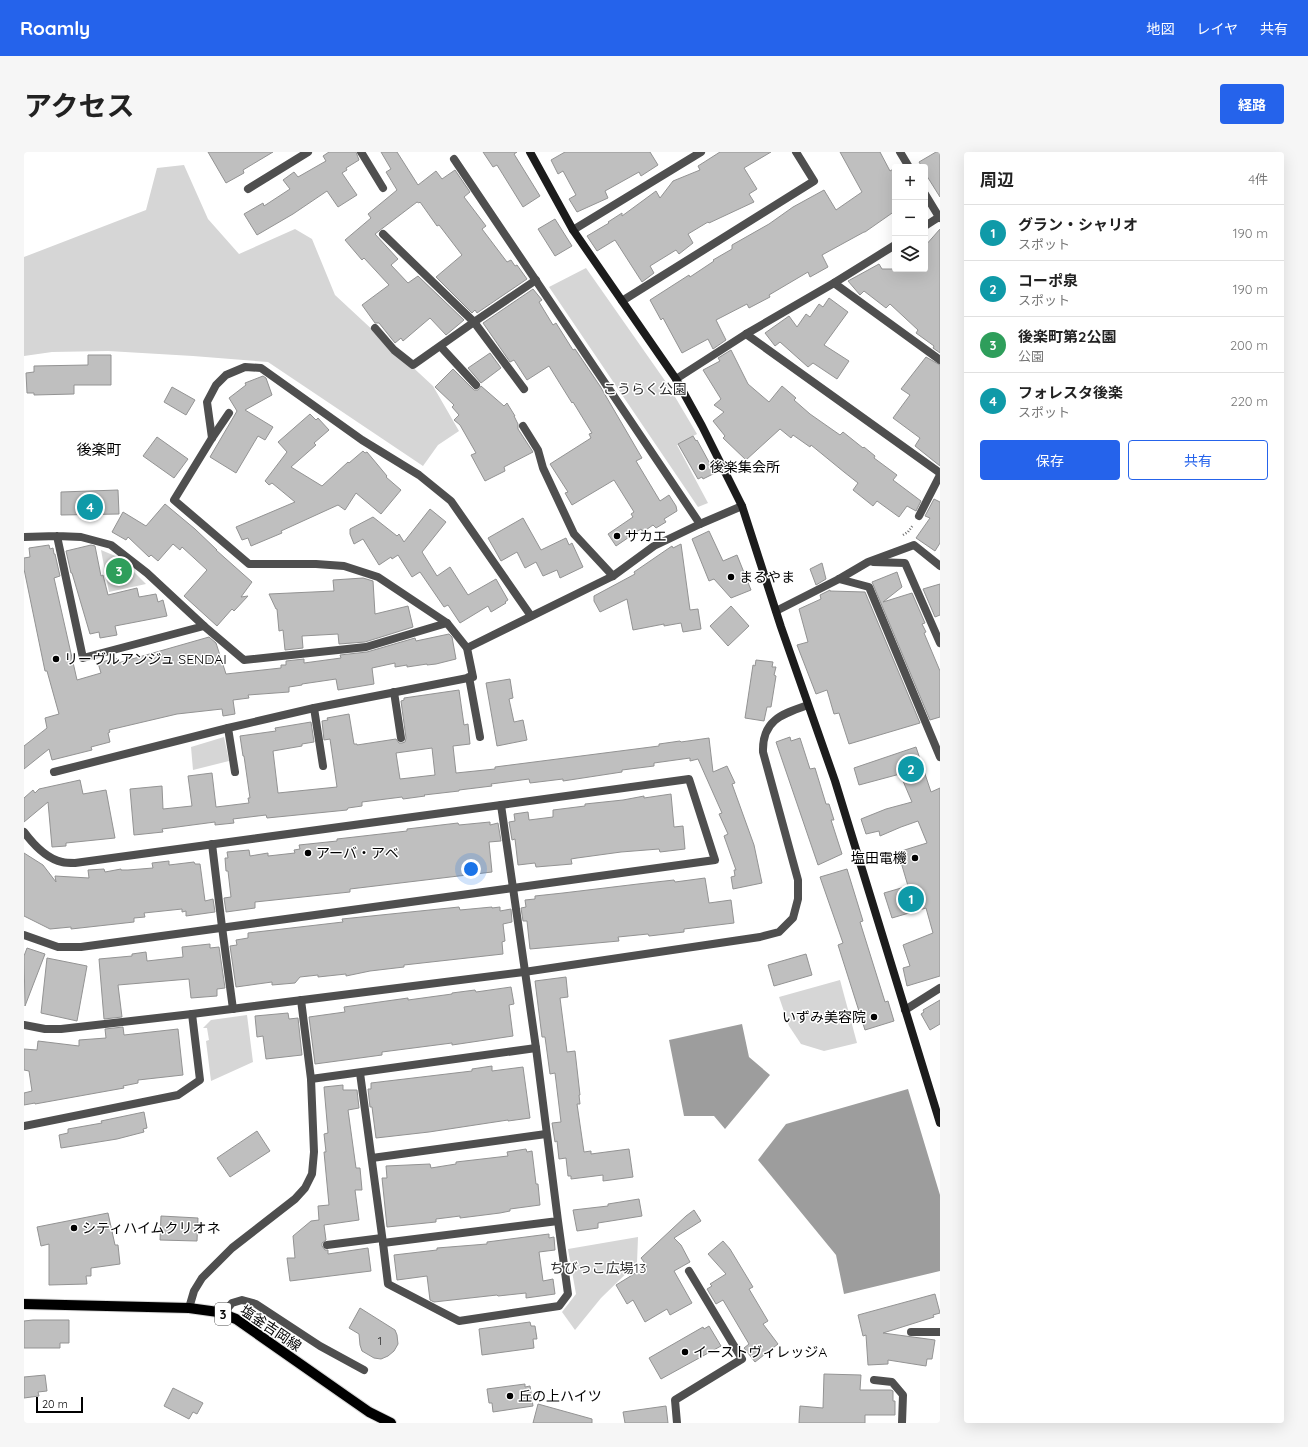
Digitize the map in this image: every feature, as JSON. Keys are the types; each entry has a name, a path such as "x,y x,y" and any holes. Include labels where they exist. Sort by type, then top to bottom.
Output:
{"main road":[{"name":"塩釜吉岡線","path":"24,1304 189,1308 218,1312 236,1319 358,1404 391,1423"}],"street":[{"path":"248,189 308,152"},
{"path":"361,152 383,188"},
{"path":"530,152 573,230 676,379 702,426 742,506 776,611 835,781 940,1123"},
{"path":"573,230 701,152"},
{"path":"622,301 814,181 796,152"},
{"path":"900,152 907,164"},
{"path":"454,159 700,524"},
{"path":"928,199 939,218 928,224"},
{"path":"383,234 474,322 524,389"},
{"path":"676,379 746,334 834,283 892,247"},
{"path":"375,328 394,350 413,365 536,280"},
{"path":"834,283 940,360"},
{"path":"746,334 940,474 919,516"},
{"path":"440,347 476,384"},
{"path":"212,438 207,402 216,385 226,375 245,366 261,368 362,440 419,475 451,501 531,616"},
{"path":"54,772 314,708 473,677 467,648 447,623 378,577 344,566 316,564 250,564 174,500 229,413"},
{"path":"523,426 538,450 543,468 574,534 613,576"},
{"path":"467,648 613,576 654,546 742,506"},
{"path":"57,536 83,658 204,626"},
{"path":"24,537 81,537 111,545 147,573 204,626 244,660 366,647 447,623"},
{"path":"776,611 839,579 868,562 914,545 940,566"},
{"path":"868,562 905,563 940,643"},
{"path":"839,579 869,587 940,757"},
{"path":"469,677 480,737"},
{"path":"394,692 401,738"},
{"path":"24,1025 61,1030 233,1009 524,972 760,937 779,932 793,918 798,899 798,880 763,752 762,742 771,722 782,714 808,705"},
{"path":"314,708 323,766"},
{"path":"228,728 235,772"},
{"path":"24,832 30,840 50,857 62,863 75,863 689,779 715,860 81,947 58,947 24,935"},
{"path":"360,1073 388,1284 459,1321 559,1306 568,1294 536,1048 501,805"},
{"path":"212,844 233,1009"},
{"path":"905,1010 940,988"},
{"path":"189,1308 194,1291 202,1278 232,1248 295,1199 305,1188 312,1174 314,1152 311,1079 301,1000"},
{"path":"24,1126 178,1095 200,1080 192,1014"},
{"path":"311,1079 536,1048"},
{"path":"372,1158 546,1134"},
{"path":"327,1245 382,1241 558,1221"},
{"path":"677,1423 674,1400 742,1359 689,1271"},
{"path":"223,1314 232,1303 242,1300 256,1304 320,1346 364,1370"},
{"path":"911,1332 940,1332"},
{"path":"874,1380 892,1382 903,1395 902,1423"}],"green space":[{"path":"184,165 208,219 239,254 295,229 312,239 335,295 433,386 459,431 438,445 423,466 268,362 108,351 52,352 24,356 24,257 146,210 157,168"},
{"name":"こうらく公園","path":"586,268 668,385 697,434 677,445 708,503 698,507 549,287"},
{"path":"101,550 120,558 146,584 109,592"},
{"path":"224,737 229,761 193,770 191,747"},
{"path":"840,980 857,1043 824,1051 801,1044 789,1026 779,997"},
{"path":"247,1015 253,1062 211,1081 206,1041 209,1040 207,1028 203,1028 211,1020"},
{"name":"ちびっこ広場13","path":"638,1237 637,1263 601,1298 575,1330 562,1312 576,1294 568,1249"}],"shaded area":[{"path":"742,1024 749,1057 770,1075 725,1129 714,1116 684,1116 669,1040"},
{"path":"908,1089 940,1195 940,1271 844,1294 836,1255 758,1160 786,1124"}],"building":[{"path":"208,152 273,152 243,170 244,173 226,183"},
{"path":"329,152 356,152 359,160 346,168 347,170 342,173 357,195 338,207 327,191 293,214 257,235 244,214 263,203 264,206 290,189 283,180 294,172 298,177 326,161 323,156"},
{"path":"381,152 397,152 418,185 436,171 442,179 455,170 470,192 464,197 486,226 482,229 507,262 511,260 515,266 517,265 527,279 477,313 475,310 472,313 436,277 462,255 439,225 437,226 420,202 417,202 375,234 398,259 391,265 408,283 418,276 464,320 446,335 430,318 403,341 401,338 395,343 379,323 375,323 362,305 389,285 364,258 362,260 345,240 371,218 368,214 397,190 386,172 391,169"},
{"path":"483,152 517,152 514,154 540,196 523,207 497,165 493,167"},
{"path":"565,152 650,152 658,165 641,176 639,172 605,191 608,198 577,212 569,199 576,195 563,171 558,174 551,160"},
{"path":"720,152 771,152 744,168 757,189 749,194 754,202 709,223 708,222 688,234 693,243 679,254 676,250 650,266 654,273 642,282 615,240 597,251 587,236 609,223 608,222 622,213 622,216 656,191 660,198 673,181 700,170 698,166"},
{"path":"840,152 880,152 890,171 892,170 892,213 865,232 822,255 828,267 810,277 808,272 769,295 770,297 749,308 747,304 716,320 726,340 713,349 708,339 682,353 663,318 661,320 650,300 689,275 690,277 714,261 713,260 732,249 732,245 769,224 793,207 824,190 836,210 862,192"},
{"path":"936,152 940,152 940,197 928,178 928,164 920,164 919,162"},
{"path":"555,219 572,246 555,256 538,229"},
{"path":"940,229 940,353 933,348 934,346 916,333 918,330 890,304 886,308 864,291 860,295 848,281 879,264 882,269 892,269 892,272 928,272 928,243"},
{"path":"533,289 542,300 539,302 553,325 556,323 573,350 575,349 600,386 642,458 636,461 660,501 669,495 676,506 677,511 664,519 666,522 656,528 653,525 643,532 641,529 616,546 608,534 633,517 631,514 634,512 614,480 572,505 565,493 568,492 550,464 591,438 589,434 592,433 549,366 527,380 514,360 510,362 483,323"},
{"path":"829,298 848,312 824,345 849,361 837,379 813,363 808,367 780,342 775,346 765,333 789,316 797,327 806,314 810,317 819,304 823,307"},
{"path":"731,350 748,384 769,402 782,386 796,398 794,400 810,414 840,435 843,432 863,448 864,447 875,456 874,458 897,475 893,480 921,501 916,511 907,506 899,517 877,501 873,506 853,490 858,483 811,445 810,447 793,435 791,438 780,429 746,460 723,438 725,436 713,421 724,412 714,405 721,399 703,370 720,361 718,358"},
{"path":"490,353 501,368 481,383 468,368"},
{"path":"88,355 111,355 111,385 74,385 74,394 34,395 34,393 27,393 26,373 34,372 34,366 88,365"},
{"path":"926,357 940,365 940,466 915,446 920,438 893,418 910,395 901,389"},
{"path":"453,369 474,390 478,390 481,386 504,406 507,403 515,416 518,429 533,452 504,467 505,471 485,481 471,455 476,453 460,425 454,420 459,415 452,407 454,405 435,387"},
{"path":"263,376 266,378 272,395 245,410 273,427 265,440 258,436 236,473 210,457 237,411 229,398 246,385 245,383"},
{"path":"172,387 195,400 186,415 164,402"},
{"path":"310,414 316,420 318,418 329,430 314,443 316,445 291,467 322,486 348,462 349,463 363,451 365,453 367,452 387,476 386,477 401,490 381,514 356,493 345,510 338,505 281,531 282,533 251,546 248,538 242,540 236,527 295,502 272,483 269,485 265,481 287,452 278,442"},
{"path":"693,436 696,441 697,440 715,473 703,479 702,477 698,479 678,444"},
{"path":"157,437 188,459 174,478 143,456"},
{"path":"118,490 119,514 61,515 61,492"},
{"path":"934,499 940,502 940,543 935,551 916,538 930,518 925,516"},
{"path":"165,504 195,529 252,582 241,597 248,596 234,611 232,609 217,626 184,596 207,570 182,547 180,550 173,544 158,561 151,555 149,557 128,537 126,540 112,532 123,512 146,526"},
{"path":"430,509 446,522 422,552 437,576 450,567 468,595 496,579 508,600 505,602 506,603 491,612 488,606 460,623 448,605 444,607 420,572 412,577 398,555 392,559 391,557 379,565 363,539 354,544 350,534 350,529 373,517 397,536 399,534 404,542"},
{"path":"523,518 541,550 566,538 569,545 572,543 583,567 560,578 557,570 543,576 536,562 525,568 517,552 501,561 488,538"},
{"path":"709,531 723,561 737,555 751,590 731,598 714,579 709,581 692,539"},
{"path":"681,544 690,610 698,609 701,629 683,632 681,623 664,626 664,624 633,630 627,599 600,612 594,601 594,596 635,574 634,572 672,546 673,548"},
{"path":"49,545 50,549 53,548 60,576 54,578 77,680 101,673 98,663 116,658 118,663 209,637 216,643 226,674 281,668 281,665 286,665 286,661 304,659 304,663 341,658 340,655 367,652 415,638 416,641 449,634 452,637 456,659 427,665 407,667 407,665 395,667 395,663 372,668 374,684 338,690 336,679 289,687 289,692 248,695 249,698 233,700 235,714 223,716 222,709 177,714 109,730 110,732 108,733 110,742 91,747 92,750 52,760 49,749 24,769 24,746 47,728 45,718 59,714 47,671 45,671 24,569 24,558 30,557 29,548"},
{"path":"91,545 95,546 101,576 103,575 108,595 137,588 139,597 156,594 158,602 163,600 167,616 115,626 117,635 100,638 99,632 90,634 71,573 66,551"},
{"path":"822,563 826,579 816,585 810,569"},
{"path":"897,572 902,587 883,602 912,593 925,623 922,624 926,632 924,633 940,671 940,717 930,720 872,582"},
{"path":"363,578 373,581 375,614 408,606 413,627 365,642 339,644 338,634 302,636 303,648 285,650 283,630 279,631 277,609 269,594 334,591 333,580"},
{"path":"940,584 940,615 935,617 923,589"},
{"path":"830,590 865,592 920,723 849,744 839,713 834,714 827,690 816,694 797,645 808,642 799,609 821,599 820,595"},
{"path":"731,606 749,626 728,646 710,626"},
{"path":"756,660 773,662 772,667 776,667 771,707 767,707 764,721 745,718 753,665 755,666"},
{"path":"510,679 513,698 509,699 514,722 523,720 527,740 497,746 486,683"},
{"path":"459,690 464,725 468,724 470,744 453,746 456,773 495,769 495,767 659,746 659,744 709,738 713,772 727,766 735,783 732,784 754,845 762,883 733,889 731,877 735,876 734,870 736,870 724,836 728,834 719,814 722,813 698,759 690,761 690,758 654,763 654,766 622,770 622,772 563,781 563,779 530,783 529,779 491,784 492,786 424,795 425,796 362,802 362,806 348,808 347,810 267,818 266,815 233,819 234,823 215,825 215,822 162,829 163,832 134,835 130,789 162,786 163,809 192,806 188,776 212,773 216,807 249,803 248,798 250,798 240,736 276,731 275,728 311,722 314,742 302,744 302,746 273,751 278,793 337,787 330,739 324,740 322,721 328,720 327,718 349,714 354,744 357,745 396,739 399,743 402,743 405,742 406,738 401,701 404,700 404,698","holes":["432,748 435,775 400,779 396,753"]},
{"path":"790,737 791,741 800,738 810,769 815,768 826,804 829,804 834,820 831,820 842,854 818,865 776,742"},
{"path":"916,747 931,792 940,788 940,976 907,986 903,968 910,966 903,945 933,933 926,908 892,918 884,893 908,886 898,852 927,843 918,821 880,836 879,831 866,834 861,819 886,809 912,802 900,774 859,785 854,768"},
{"path":"80,780 83,794 106,790 115,838 66,843 66,846 52,847 48,802 24,822 24,798 33,790 35,793 39,789"},
{"path":"671,794 674,827 683,826 685,849 660,852 659,849 621,852 571,859 572,864 536,867 535,863 518,865 515,839 512,840 509,822 515,821 514,814 528,812 529,820 553,817 553,810 644,796 644,798"},
{"path":"490,822 490,825 498,823 501,841 489,842 492,872 350,889 350,892 255,902 255,908 226,912 224,898 231,897 228,871 226,871 225,858 228,858 227,852 249,850 250,856 268,853 268,856 295,853 294,850 300,849 299,845 407,831 407,829 458,823 459,825"},
{"path":"24,853 43,865 56,882 55,876 89,878 88,870 104,869 105,872 121,869 128,870 153,868 152,863 169,861 169,865 194,862 195,864 200,864 205,901 213,899 215,912 186,916 186,911 182,912 182,909 144,913 145,917 134,918 134,922 71,929 71,927 50,929 24,916"},
{"path":"847,869 863,921 860,922 885,1002 888,1001 894,1021 865,1030 838,945 843,943 820,877"},
{"path":"705,878 709,903 731,900 734,923 684,929 684,932 649,936 648,934 618,937 619,941 530,949 527,921 523,921 521,908 526,907 525,900 535,899 535,896 674,880 675,882"},
{"path":"459,907 460,910 492,907 500,907 500,911 511,909 512,922 503,924 505,941 502,942 503,954 404,965 404,967 370,971 346,976 346,974 300,977 295,983 272,985 272,982 236,987 230,946 237,945 236,940 248,938 248,933 343,922 342,919"},
{"path":"210,944 210,948 219,947 225,988 217,989 217,996 191,998 189,979 118,985 122,1017 104,1019 99,959 132,956 132,954 146,952 147,961 183,957 182,947"},
{"path":"27,948 45,954 25,1006 24,956"},
{"path":"806,954 812,975 774,986 768,965"},
{"path":"47,958 87,966 77,1021 41,1013"},
{"path":"566,977 568,997 560,998 567,1052 575,1051 580,1095 580,1104 577,1104 584,1152 591,1151 591,1154 629,1149 633,1177 603,1181 603,1175 571,1179 571,1176 568,1176 566,1158 559,1159 557,1141 555,1142 552,1123 561,1122 555,1073 550,1074 545,1037 542,1037 535,981"},
{"path":"511,987 514,1004 509,1005 513,1036 452,1045 452,1043 382,1052 382,1055 315,1064 309,1017 345,1012 344,1007 408,998 408,1000 475,990 476,992"},
{"path":"940,1000 940,1024 930,1030 921,1014 924,1012 923,1010"},
{"path":"288,1013 289,1019 298,1018 302,1055 266,1059 263,1036 257,1037 255,1016"},
{"path":"123,1027 124,1035 178,1029 183,1075 138,1080 138,1083 123,1086 124,1088 24,1105 24,1093 32,1091 29,1071 24,1070 24,1049 37,1050 38,1041 79,1046 79,1040 106,1038 105,1029"},
{"path":"492,1066 492,1071 523,1067 530,1118 376,1138 368,1089 371,1089 371,1083 472,1071 472,1069"},
{"path":"343,1085 343,1090 357,1090 359,1108 348,1110 356,1168 360,1168 362,1190 355,1190 359,1220 324,1225 326,1240 322,1243 322,1246 325,1250 328,1250 328,1254 368,1248 371,1271 290,1281 287,1258 295,1258 293,1236 311,1221 319,1220 318,1206 329,1205 324,1152 326,1152 324,1134 328,1133 324,1087"},
{"path":"144,1112 147,1128 143,1129 144,1132 117,1139 61,1148 59,1135 68,1133 68,1129 102,1123 101,1121"},
{"path":"257,1131 270,1151 230,1177 217,1158"},
{"path":"526,1149 527,1152 532,1151 540,1205 510,1209 510,1211 500,1213 460,1218 460,1216 436,1219 436,1222 387,1227 382,1178 387,1178 386,1166 430,1164 431,1168 456,1164 456,1162 508,1156 507,1152"},
{"path":"639,1199 642,1216 598,1223 598,1228 577,1231 573,1210 608,1206 608,1204"},
{"path":"694,1210 701,1221 674,1238 681,1245 690,1262 674,1271 692,1303 670,1315 667,1309 645,1322 633,1300 627,1304 616,1285 647,1266 641,1258"},
{"path":"108,1213 115,1245 118,1245 120,1264 91,1268 91,1276 86,1276 87,1284 49,1285 49,1244 41,1246 37,1227"},
{"path":"161,1216 198,1218 197,1241 160,1240"},
{"path":"549,1234 549,1238 554,1237 555,1250 539,1252 543,1281 553,1279 555,1294 526,1298 526,1293 434,1302 430,1300 427,1276 397,1280 394,1255 437,1250 437,1248 487,1244 487,1242"},
{"path":"723,1241 730,1249 753,1287 749,1289 768,1321 763,1324 778,1344 755,1362 744,1348 749,1344 723,1300 716,1304 707,1289 712,1286 710,1284 726,1274 708,1254"},
{"path":"935,1294 940,1313 933,1315 934,1317 883,1333 935,1340 932,1359 927,1359 926,1366 888,1360 888,1364 868,1365 866,1335 863,1336 858,1315"},
{"path":"360,1308 395,1330 398,1344 394,1351 388,1356 381,1359 374,1358 362,1351 359,1334 349,1328"},
{"path":"69,1320 69,1343 60,1343 60,1348 24,1348 24,1321"},
{"path":"530,1322 531,1326 535,1326 537,1339 533,1339 534,1348 482,1355 479,1329"},
{"name":"イーストヴィレッジA","path":"709,1326 721,1346 661,1379 649,1358 703,1327 704,1329"},
{"path":"824,1374 861,1375 860,1390 893,1391 895,1415 865,1415 865,1423 799,1423 800,1406 823,1408"},
{"path":"45,1375 47,1391 38,1392 39,1396 24,1398 24,1377"},
{"name":"丘の上ハイツ","path":"525,1384 525,1387 530,1386 533,1406 493,1412 492,1403 489,1403 487,1389"},
{"path":"173,1388 203,1403 197,1414 193,1412 189,1419 164,1406"},
{"path":"538,1404 592,1419 592,1423 533,1423"},
{"path":"666,1406 668,1423 625,1423 623,1412"}],"place":[{"name":"後楽集会所","path":"702,467"},
{"name":"フォレスタ後楽","path":"90,507"},
{"name":"サカエ","path":"617,536"},
{"name":"後楽町第2公園","path":"119,571"},
{"name":"まるやま","path":"731,577"},
{"name":"リーヴルアンジュ SENDAI","path":"56,659"},
{"name":"コーポ泉","path":"911,769"},
{"name":"アーバ・アベ","path":"308,853"},
{"name":"塩田電機","path":"915,858"},
{"name":"グラン・シャリオ","path":"911,899"},
{"name":"いずみ美容院","path":"874,1017"},
{"name":"シティハイムクリオネ","path":"74,1228"},
{"name":"イーストヴィレッジA","path":"685,1352"},
{"name":"丘の上ハイツ","path":"510,1396"}],"district":[{"name":"後楽町","path":"99,449"}]}
